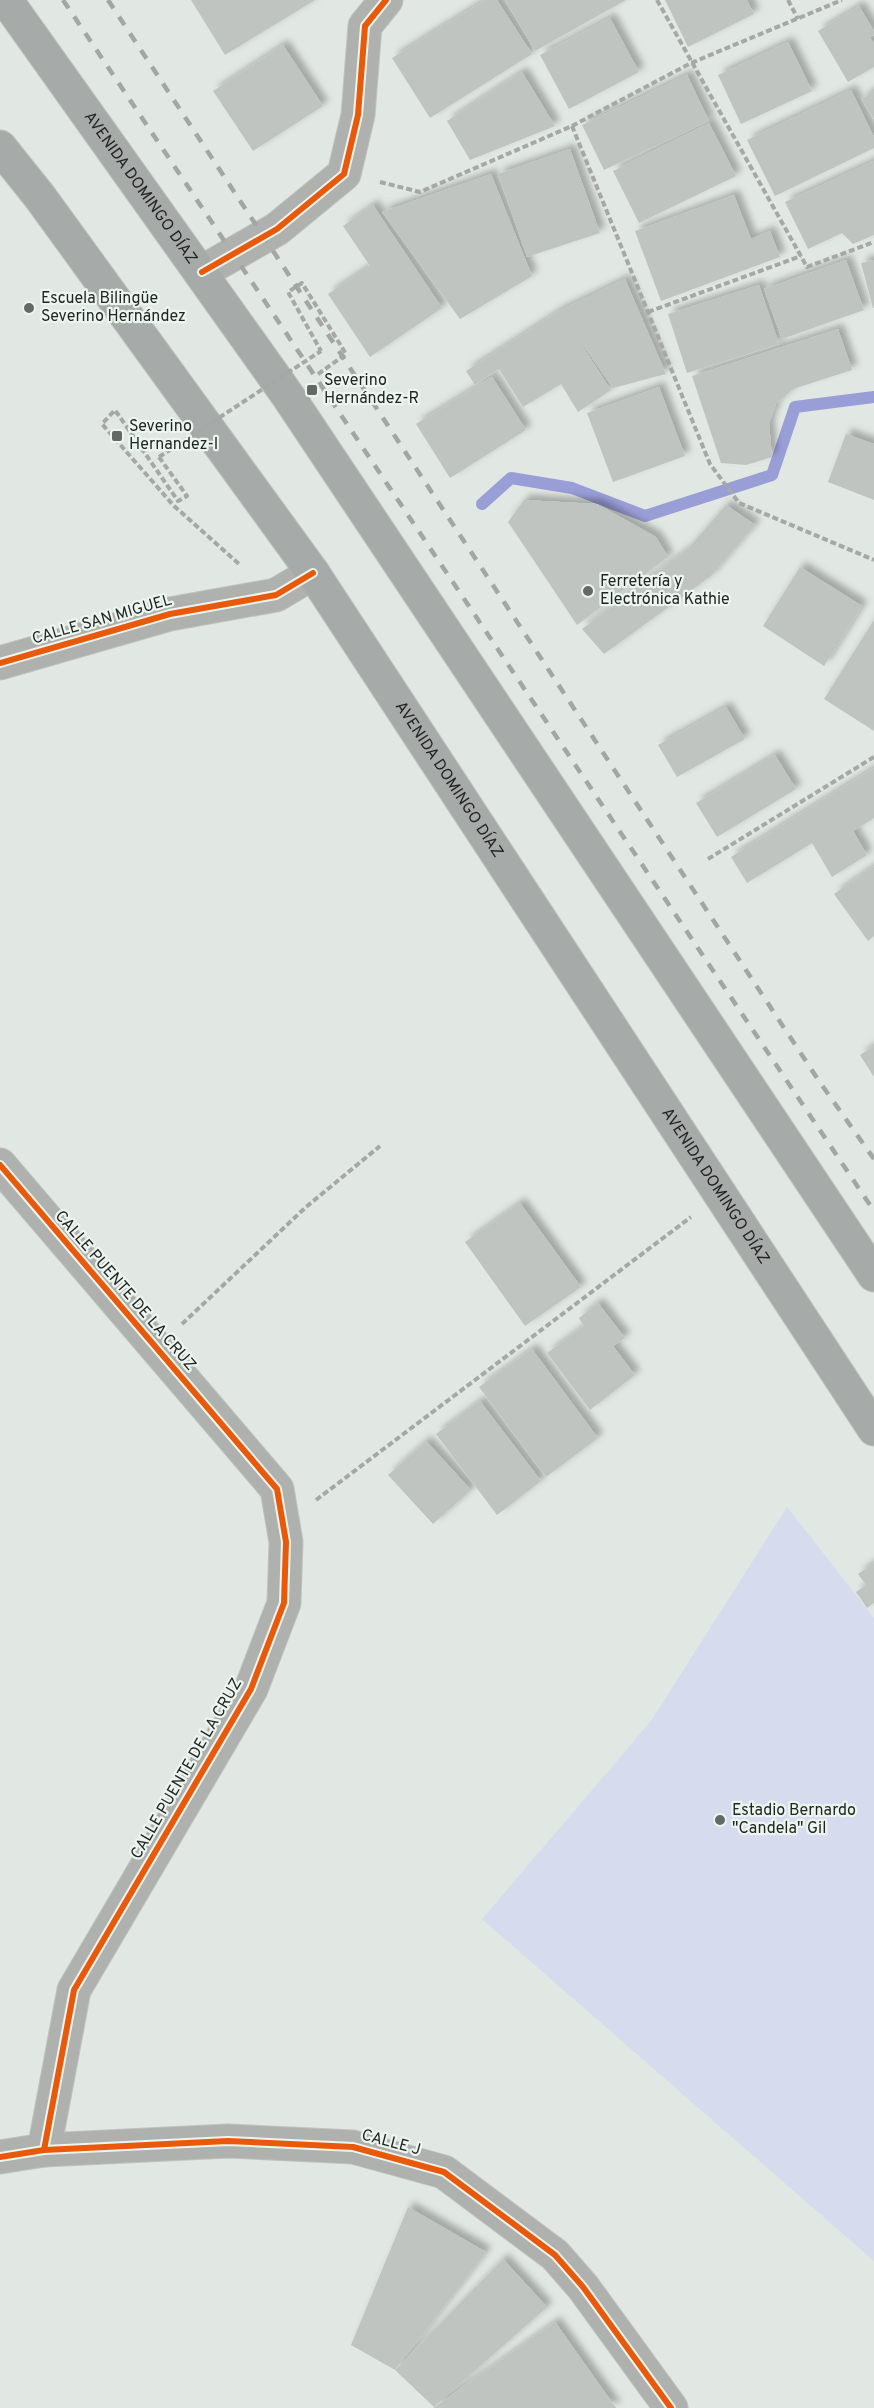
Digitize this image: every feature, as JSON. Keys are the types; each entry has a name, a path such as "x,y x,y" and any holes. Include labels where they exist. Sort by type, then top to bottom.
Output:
{"main road":[{"name":"AVENIDA DOMINGO DÍAZ","path":"6,0 202,272 288,396 874,1275"},
{"name":"AVENIDA DOMINGO DÍAZ","path":"0,147 40,197 313,573 874,1429"}],"street":[{"path":"202,272 277,229 344,174 358,115 365,26 386,0"},
{"name":"CALLE SAN MIGUEL","path":"0,663 170,614 276,595 313,573"},
{"name":"CALLE PUENTE DE LA CRUZ","path":"0,1166 277,1489 286,1542 284,1603 251,1689 74,1990 44,2150"},
{"name":"CALLE J","path":"0,2157 44,2150 228,2141 353,2147 444,2172 555,2255 584,2287 671,2408"}],"path":[{"path":"657,0 807,267 874,242"},
{"path":"788,0 798,19"},
{"path":"344,174 420,192 572,126 691,63 842,0"},
{"path":"572,126 712,466 739,503 874,560"},
{"path":"648,312 801,256"},
{"path":"276,595 174,506 102,424 115,410 178,501 187,496 159,457 321,351 288,292 302,283 345,354"},
{"path":"708,859 874,757"},
{"path":"176,1330 306,1208 380,1146"},
{"path":"315,1502 698,1211"}],"shaded area":[{"name":"Estadio Bernardo \"Candela\" Gil","path":"787,1507 874,1618 874,2261 482,1919 651,1721"}],"building":[{"path":"191,0 315,0 225,55"},
{"path":"485,0 497,0 532,54 430,118 392,58"},
{"path":"505,0 626,0 535,51"},
{"path":"665,0 747,0 754,14 688,47"},
{"path":"859,6 874,31 874,35 870,38 874,43 874,67 848,82 818,31"},
{"path":"610,18 639,72 569,109 540,55"},
{"path":"788,42 812,91 741,124 718,75"},
{"path":"283,45 323,106 253,151 213,91"},
{"path":"522,72 555,126 470,160 447,121"},
{"path":"687,75 709,121 604,170 582,125"},
{"path":"851,90 874,137 874,148 775,196 747,140"},
{"path":"874,91 874,119 861,99"},
{"path":"709,123 736,176 639,223 613,171"},
{"path":"570,149 600,233 527,257 498,174"},
{"path":"874,161 874,235 853,244 842,233 808,249 785,202"},
{"path":"491,174 532,276 460,319 382,212"},
{"path":"734,195 751,239 770,231 780,257 661,301 635,231"},
{"path":"373,205 442,308 370,357 328,294 370,266 343,226"},
{"path":"846,260 864,310 782,339 764,289"},
{"path":"874,260 874,308 873,308 861,263"},
{"path":"625,279 666,374 613,388 564,318 611,390 578,412 561,384 523,407 499,369 475,385 466,371 559,311"},
{"path":"759,285 779,344 687,373 668,314"},
{"path":"838,329 852,370 793,389 776,404 769,423 772,457 746,465 721,463 692,376"},
{"path":"492,377 526,430 450,478 416,424"},
{"path":"659,387 685,456 613,482 587,413"},
{"path":"846,434 874,444 874,500 828,482"},
{"name":"Ferretería y Electrónica Kathie","path":"524,500 597,504 656,537 668,557 577,625 508,522"},
{"path":"726,505 755,525 711,576 604,654 582,629 688,549"},
{"path":"800,567 862,606 824,666 763,626"},
{"path":"874,620 874,731 824,699"},
{"path":"726,707 745,739 677,777 658,745"},
{"path":"775,755 796,789 717,837 696,803"},
{"path":"874,768 874,818 853,831 867,855 832,877 812,843 747,883 731,857"},
{"path":"874,866 874,936 868,941 834,894"},
{"path":"874,1046 874,1077 860,1055"},
{"path":"520,1203 581,1287 525,1326 465,1242"},
{"path":"598,1303 625,1338 613,1346 635,1375 590,1410 547,1353 584,1326 579,1318"},
{"path":"532,1349 598,1438 546,1477 479,1387"},
{"path":"480,1401 541,1481 497,1515 436,1434"},
{"path":"426,1441 471,1490 433,1524 388,1475"},
{"path":"874,1563 874,1603 867,1608 856,1592 866,1585 858,1574"},
{"path":"408,2207 486,2252 395,2370 351,2345"},
{"path":"503,2259 547,2307 434,2407 395,2370"},
{"path":"555,2322 616,2408 433,2408"}],"waterway":[{"path":"482,504 511,478 572,488 645,516 772,475 795,407 874,397"}],"railway":[{"path":"63,0 874,1211"},
{"path":"108,0 819,1081 874,1159"}],"cycle path":[{"path":"202,272 277,229 344,174 358,115 365,26 386,0"},
{"path":"0,663 170,614 276,595 313,573"},
{"path":"0,1165 277,1489 286,1542 284,1603 251,1689 74,1990 44,2150"},
{"path":"0,2157 44,2150 228,2141 353,2147 444,2172 555,2255 583,2287 671,2408"}],"place":[{"name":"Escuela Bilingüe Severino Hernández","path":"29,308"},
{"name":"Severino Hernández-R","path":"312,390"},
{"name":"Severino Hernandez-I","path":"117,436"},
{"name":"Ferretería y Electrónica Kathie","path":"588,591"},
{"name":"Estadio Bernardo \"Candela\" Gil","path":"720,1820"}]}
